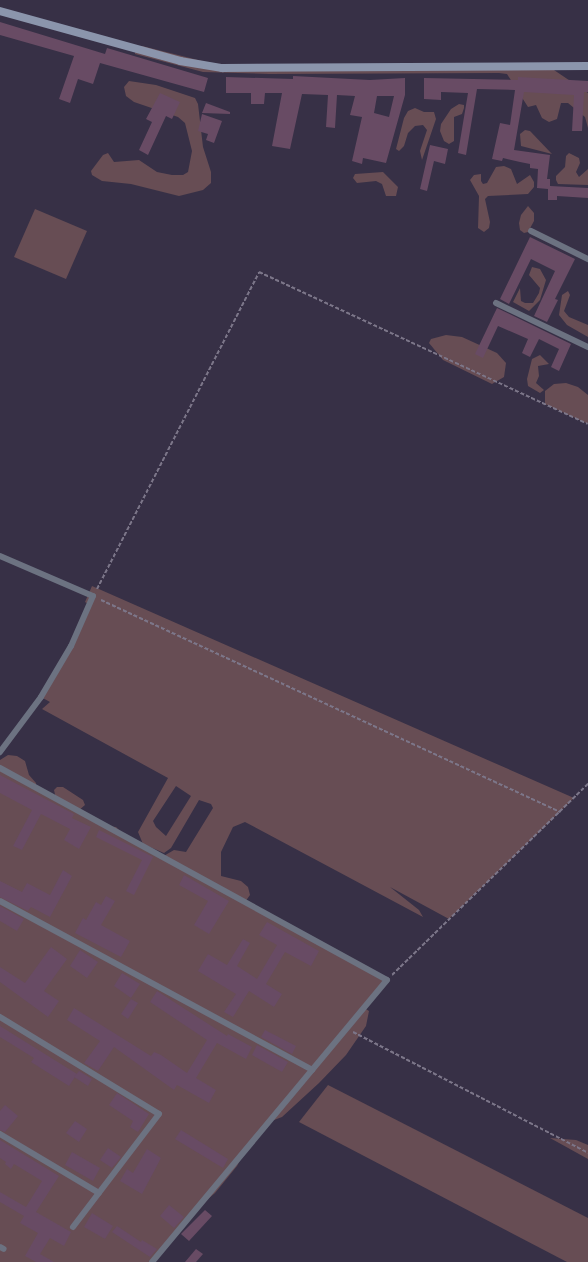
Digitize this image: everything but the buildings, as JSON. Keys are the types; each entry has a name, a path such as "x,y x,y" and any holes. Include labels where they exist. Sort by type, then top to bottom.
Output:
{"main road":[{"path":"0,11 180,61 222,68 588,66"}],"lane":[{"path":"531,231 588,259"},
{"path":"496,303 588,347"},
{"path":"0,556 93,596 71,646 45,691 0,752"},
{"path":"0,768 387,980 152,1262"},
{"path":"0,901 312,1070"},
{"path":"0,1017 159,1114 73,1227"},
{"path":"0,1134 99,1193"}],"path":[{"path":"560,812 93,596 259,272 588,424"},
{"path":"387,980 588,784"},
{"path":"346,1029 588,1153"}],"shaded area":[{"path":"142,46 218,65 526,65 554,70 588,93 588,128 585,117 568,103 561,103 557,119 549,122 542,118 536,105 528,107 507,74 269,74 203,72 135,54 135,48"},
{"path":"129,81 156,85 195,98 198,104 203,147 211,172 211,183 203,190 179,196 131,184 102,181 92,175 91,171 103,155 108,153 114,162 139,160 157,172 172,175 183,175 188,172 192,151 185,123 178,117 134,102 126,96 124,87"},
{"path":"459,104 464,105 464,108 462,114 454,117 454,141 449,144 444,141 440,131 441,124 451,109"},
{"path":"415,108 424,112 434,112 436,119 422,160 420,151 427,130 423,125 415,126 408,133 404,146 399,151 396,149 404,118 408,111"},
{"path":"525,130 530,131 552,154 521,146 520,134"},
{"path":"569,153 579,158 580,163 576,172 579,177 588,169 588,185 558,184 556,176 565,167 566,156"},
{"path":"504,166 511,169 517,184 530,175 534,182 534,187 528,194 488,196 485,199 490,222 489,228 484,232 478,228 479,196 470,180 474,175 481,174 481,181 483,184 487,183 496,167"},
{"path":"383,172 398,187 396,196 386,196 382,184 376,181 357,183 353,178 355,174"},
{"path":"528,206 534,213 534,221 528,232 524,233 520,230 519,223 521,215"},
{"path":"35,209 87,231 66,279 14,257"},
{"path":"532,267 540,269 546,280 540,300 529,311 513,302 520,288 521,301 525,303 533,303 539,293 540,288 529,275"},
{"path":"568,291 570,295 564,311 569,317 588,325 588,337 567,325 559,315 562,295"},
{"path":"446,335 462,337 497,353 506,363 504,377 492,384 443,360 429,343 431,339"},
{"path":"540,355 549,364 538,366 539,376 536,383 544,390 540,393 528,386 527,379 532,359"},
{"path":"566,383 578,387 588,395 588,424 545,404 545,391 554,384"},
{"path":"92,586 574,798 449,919 390,887 419,910 423,917 245,822 233,827 221,852 221,876 241,881 248,887 250,895 245,902 387,980 364,1008 369,1011 366,1026 346,1055 319,1083 282,1117 274,1120 272,1118 245,1150 237,1166 215,1193 195,1210 152,1262 0,1262 0,760 8,755 17,756 25,761 29,775 36,783 36,788 56,799 54,790 57,787 63,787 83,800 85,805 78,811 105,826 116,827 127,838 162,857 174,850 186,852 213,808 211,804 199,800 171,848 164,853 143,844 138,832 168,778 42,709 50,702 41,697 71,646 90,605 85,602","holes":["176,786 191,796 166,836 156,827 153,821"]},
{"path":"328,1085 588,1218 588,1262 567,1262 299,1122"},
{"path":"550,1138 576,1140 588,1145 588,1159"}]}
